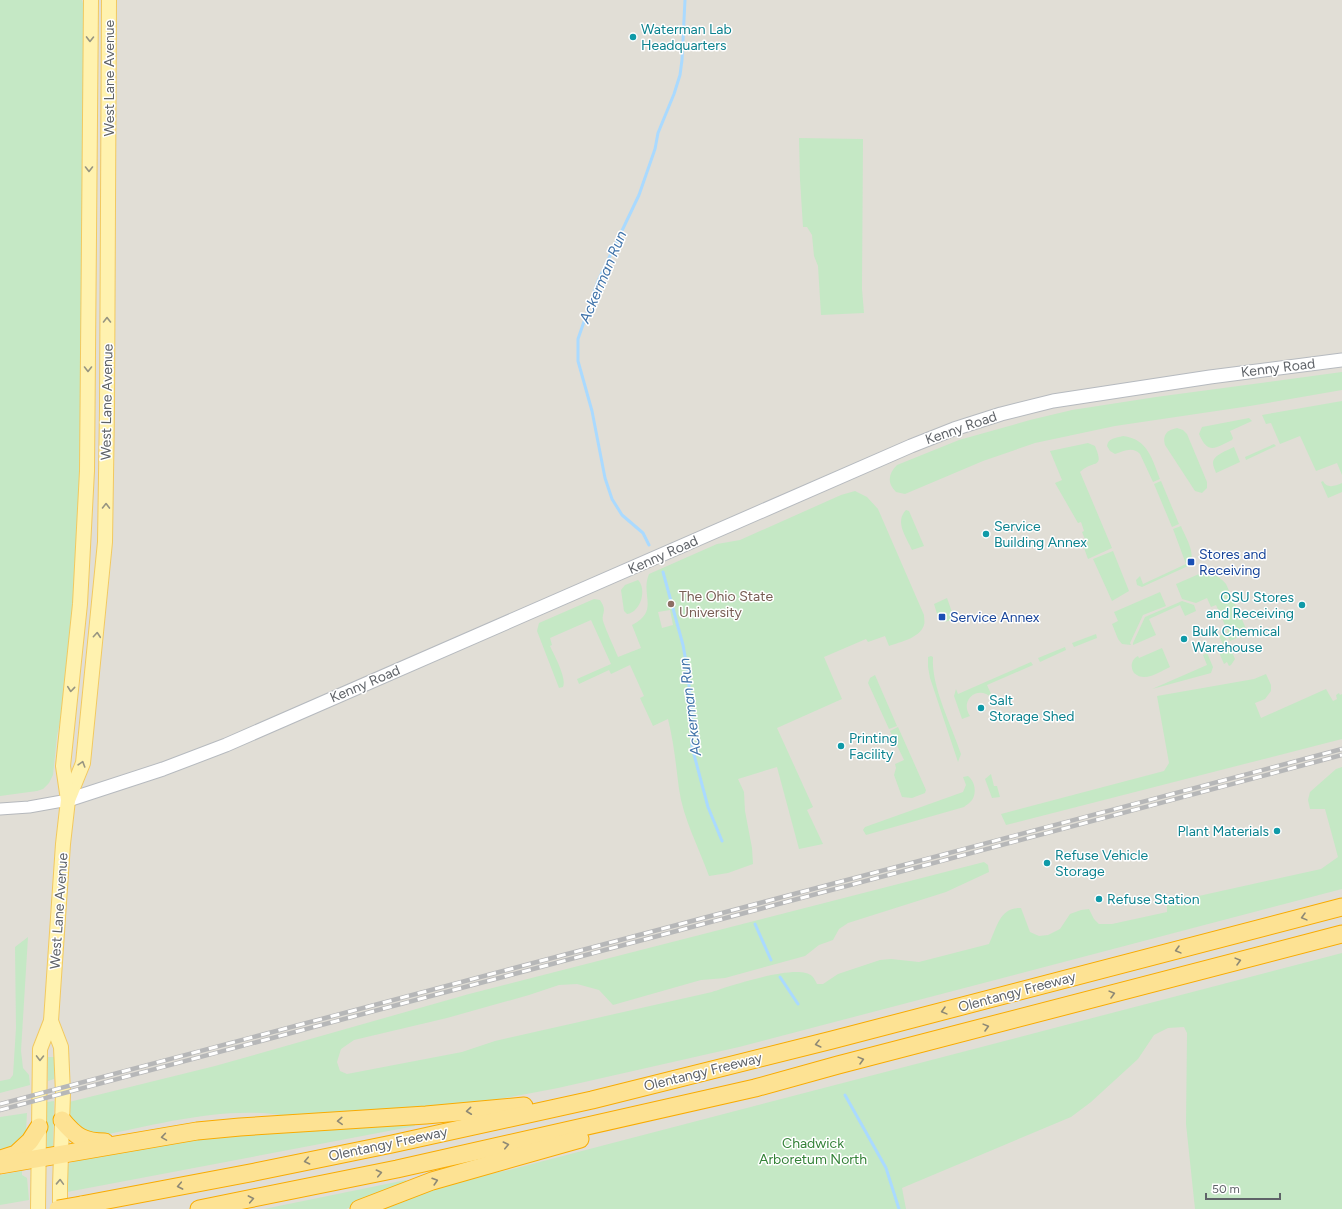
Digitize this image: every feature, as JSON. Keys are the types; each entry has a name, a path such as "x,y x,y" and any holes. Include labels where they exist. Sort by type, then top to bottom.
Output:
{"highway":[{"name":"Olentangy Freeway","path":"59,1209 286,1166 592,1100 824,1042 1342,907"},
{"name":"Olentangy Freeway","path":"199,1209 397,1169 755,1088 1342,934"},
{"path":"359,1209 432,1181 755,1088"},
{"path":"0,1164 61,1155 197,1131 426,1115 592,1100"},
{"path":"62,1120 72,1132 80,1138 97,1142 132,1142"},
{"path":"0,1159 16,1154 30,1141 39,1127"}],"main road":[{"name":"West Lane Avenue","path":"38,1209 40,1049 51,1021 63,844 68,800 63,766 80,604 87,471 91,0"},
{"name":"West Lane Avenue","path":"68,800 83,763 105,542 108,408 109,0"},
{"name":"Kenny Road","path":"68,800 163,769 226,745 911,446 954,429 1001,414 1054,401 1210,377 1342,360"},
{"name":"West Lane Avenue","path":"51,1021 61,1047 64,1092 59,1209"}],"street":[{"name":"Kenny Road","path":"0,809 68,800"}],"shaded area":[{"name":"The Ohio State University","path":"0,0 1342,0 1342,1209 0,1209"}],"green space":[{"path":"0,0 82,0 84,7 81,464 75,587 64,702 57,736 53,775 49,783 43,789 37,791 0,796"},
{"path":"799,138 863,139 862,289 864,313 821,315 818,266 814,256 812,235 807,227 803,227"},
{"path":"1342,372 1342,390 1250,406 1115,426 1035,443 983,461 905,494 896,492 890,482 890,475 897,465 959,440 1030,420 1072,410 1156,397"},
{"path":"1342,401 1342,475 1337,463 1316,471 1300,436 1280,444 1271,423 1266,424 1262,415"},
{"path":"1249,418 1252,421 1230,431 1233,438 1232,440 1216,447 1212,448 1206,445 1202,441 1199,434 1202,427"},
{"path":"1177,428 1183,430 1187,434 1207,482 1207,488 1202,493 1195,491 1165,445 1164,438 1166,434 1170,430"},
{"path":"1123,436 1138,441 1144,446 1151,457 1160,479 1153,482 1140,454 1134,450 1128,450 1115,454 1110,451 1107,446 1109,441"},
{"path":"1088,443 1095,446 1099,458 1096,463 1080,472 1112,548 1088,559 1084,548 1088,547 1082,532 1084,531 1081,522 1078,523 1055,483 1062,480 1050,451"},
{"path":"1274,444 1276,446 1246,460 1245,457"},
{"path":"1234,447 1240,462 1216,473 1213,463 1215,458 1221,453"},
{"path":"1161,481 1179,524 1172,527 1154,484"},
{"path":"1323,481 1329,486 1342,483 1342,492 1328,498 1321,482"},
{"path":"855,491 867,497 878,509 924,615 924,625 922,629 914,636 889,646 885,636 868,642 866,639 824,657 842,699 777,728 813,807 807,810 823,844 799,849 777,767 738,779 744,792 745,811 752,848 753,864 728,873 709,876 681,800 668,719 653,726 640,698 644,696 630,665 611,674 609,670 579,684 577,679 611,664 591,620 550,638 552,645 550,646 560,666 564,683 563,687 559,688 537,631 539,623 594,599 600,600 604,607 603,621 618,657 641,648 632,625 640,620 645,614 647,608 648,602 646,589 649,574 717,544 740,540 841,495","holes":["670,610 673,625 662,628 658,612"]},
{"path":"906,510 909,511 924,546 912,550 901,525 901,520"},
{"path":"1181,526 1190,546 1192,557 1191,562 1188,566 1142,587 1137,585 1136,580 1140,576 1143,584 1186,564 1173,529"},
{"path":"1113,551 1129,591 1112,601 1093,559"},
{"path":"1207,573 1217,576 1226,584 1248,633 1230,641 1226,633 1228,632 1216,605 1211,607 1207,598 1196,603 1182,599 1176,584 1199,574"},
{"path":"638,580 642,589 641,600 636,609 627,614 624,611 621,590 625,585"},
{"path":"1160,592 1166,606 1143,615 1130,643 1131,645 1122,644 1118,639 1112,624 1118,621 1114,612"},
{"path":"947,598 953,615 952,620 944,622 938,617 934,604"},
{"path":"1182,601 1194,605 1196,611 1185,616 1180,605 1149,619 1156,635 1133,645 1145,617"},
{"path":"1096,634 1097,638 1074,647 1072,643"},
{"path":"1224,634 1235,659 1229,666 1227,662 1224,664 1217,648 1224,646 1219,636"},
{"path":"1065,647 1066,650 1040,662 1038,658"},
{"path":"1162,648 1170,667 1157,674 1147,677 1138,676 1134,673 1132,663 1134,659 1138,656 1139,658"},
{"path":"1207,653 1213,667 1211,673 1152,689 1207,665 1203,655"},
{"path":"928,657 933,657 935,681 961,754 958,762 930,678"},
{"path":"1031,662 1033,665 987,685 993,698 987,694 981,693 976,693 972,696 968,700 967,704 967,710 970,716 962,719 954,696 956,689 958,694"},
{"path":"1266,674 1271,685 1271,691 1265,699 1255,703 1261,718 1326,689 1333,701 1337,699 1336,695 1339,693 1340,695 1342,694 1342,739 1006,825 1001,814 1164,771 1169,763 1157,696 1254,679"},
{"path":"875,675 897,726 889,729 868,683 870,678"},
{"path":"898,727 926,790 925,793 912,798 902,797 894,775 896,768 895,764 904,760 890,731"},
{"path":"1342,767 1342,889 739,1047 558,1088 494,1100 456,1105 287,1116 264,1113 217,1114 169,1121 99,1136 91,1136 71,1122 69,1102 215,1066 469,994 984,862 988,865 989,872 946,892 848,923 839,929 833,940 819,945 805,956 725,978 701,980 613,1005 599,990 577,984 559,985 447,1018 354,1040 341,1049 337,1062 340,1071 347,1074 462,1052 495,1041 712,992 748,981 779,974 793,972 804,973 812,976 817,984 823,984 838,974 880,960 891,959 919,962 989,944 1000,919 1008,911 1014,909 1021,908 1030,932 1039,936 1048,935 1060,929 1070,914 1081,910 1089,909 1094,919 1099,924 1112,924 1167,912 1167,903 1321,869 1338,857 1325,809 1310,809 1308,800 1310,792 1336,769"},
{"path":"991,774 994,786 997,786 1000,797 992,798 985,779"},
{"path":"968,776 974,784 975,791 974,797 964,807 866,835 863,830 865,827 963,792 966,785 963,777"},
{"path":"28,937 21,1051 23,1068 29,1075 30,1085 0,1093 0,1081 10,1079 13,1075 16,1028 15,947"},
{"name":"Chadwick Arboretum North","path":"1342,953 1342,1209 1195,1209 1186,1124 1187,1033 1184,1027 1168,1028 1154,1035 1138,1059 1091,1102 1071,1117 902,1188 906,1209 375,1209 458,1182"},
{"path":"48,1057 54,1057 54,1079 48,1081"},
{"path":"54,1101 53,1150 47,1151 47,1102"},
{"path":"27,1113 26,1131 22,1138 0,1156 0,1117"},
{"path":"414,1121 415,1126 67,1192 68,1166 70,1163 76,1161 180,1141"},
{"path":"22,1171 22,1175 27,1178 29,1200 0,1205 0,1175"},
{"path":"406,1180 407,1184 346,1209 264,1209"}],"waterway":[{"name":"Ackerman Run","path":"649,545 643,533 622,515 612,499 605,478 592,411 578,361 578,339 598,281 639,195 655,149 658,133 680,75 685,0"},
{"name":"Ackerman Run","path":"663,572 683,645 687,667 692,715 692,747 708,807 722,841"},
{"name":"Ackerman Run","path":"755,924 771,960"},
{"name":"Ackerman Run","path":"780,977 798,1004"},
{"name":"Ackerman Run","path":"845,1095 886,1168 899,1209"}],"railway":[{"path":"0,1104 1342,749"},
{"path":"0,1110 1342,755"}],"place":[{"name":"Waterman Lab Headquarters","path":"633,37"},
{"name":"Service Building Annex","path":"986,534"},
{"name":"Stores and Receiving","path":"1191,562"},
{"name":"The Ohio State University","path":"671,604"},
{"name":"OSU Stores and Receiving","path":"1302,605"},
{"name":"Service Annex","path":"942,617"},
{"name":"Bulk Chemical Warehouse","path":"1184,639"},
{"name":"Salt Storage Shed","path":"981,708"},
{"name":"Printing Facility","path":"841,746"},
{"name":"Plant Materials","path":"1277,831"},
{"name":"Refuse Vehicle Storage","path":"1047,863"},
{"name":"Refuse Station","path":"1099,899"}]}
